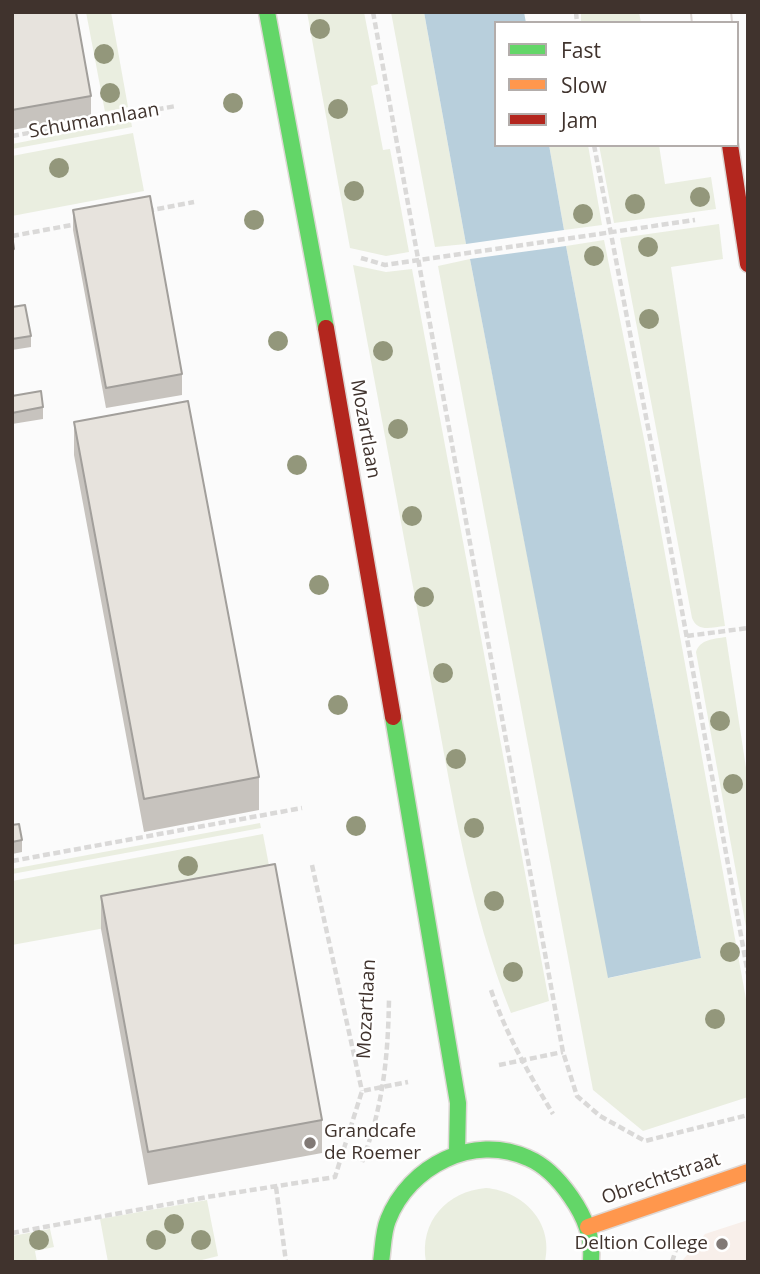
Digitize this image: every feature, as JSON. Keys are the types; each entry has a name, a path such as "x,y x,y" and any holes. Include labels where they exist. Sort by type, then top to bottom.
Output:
{"street":[{"name":"Mozartlaan","path":"267,12 347,444 453,1073 458,1103 457,1152"},
{"path":"730,147 748,264"},
{"path":"382,1262 381,1240 389,1211 406,1185 429,1165 457,1152 490,1149 523,1155 552,1171 575,1197 588,1227 591,1262"},
{"name":"Obrechtstraat","path":"588,1227 748,1172"}],"path":[{"path":"373,12 563,1052 577,1096 600,1116 645,1140 748,1115"},
{"name":"Schumannlaan","path":"12,136 176,106"},
{"path":"594,147 748,974"},
{"path":"142,212 194,202"},
{"path":"309,243 385,265 740,214"},
{"path":"12,236 90,221"},
{"path":"687,636 748,628"},
{"path":"12,861 302,808"},
{"path":"12,1233 206,1197 335,1177 362,1091 312,865"},
{"name":"Mozartlaan","path":"361,1165 376,1124 383,1087 389,988"},
{"path":"362,1091 563,1052"},
{"path":"276,1187 286,1262"}],"shaded area":[{"path":"86,12 111,12 128,107 105,112"},
{"path":"307,12 364,12 378,84 371,86 383,150 390,149 409,252 386,256 350,248"},
{"path":"391,12 424,12 466,244 435,247"},
{"path":"581,12 639,12 641,21 581,21"},
{"path":"131,121 132,127 12,149 12,144"},
{"path":"133,133 144,191 12,216 12,156"},
{"path":"549,147 588,147 602,225 564,230"},
{"path":"599,147 659,147 665,184 711,177 716,209 614,223"},
{"path":"719,224 723,259 671,267 725,626 706,628 698,626 692,618 620,238"},
{"path":"604,240 645,444 748,1010 748,1097 643,1131 593,1090 438,266 470,259 609,978 701,958 566,246"},
{"path":"353,265 386,272 412,269 549,1001 511,1013 484,933 463,850"},
{"path":"726,637 748,781 748,938 696,652 704,642"},
{"path":"260,823 261,828 12,874 12,869"},
{"path":"263,834 275,897 12,945 12,881"},
{"path":"486,1188 512,1195 533,1211 545,1234 545,1262 426,1262 427,1234 439,1211 459,1195"},
{"path":"207,1200 218,1256 194,1262 108,1262 100,1219"},
{"name":"Deltion College","path":"748,1220 748,1262 681,1262 705,1234"},
{"path":"50,1229 54,1247 35,1251 37,1262 12,1262 12,1236"}],"water":[{"path":"424,12 524,12 526,21 494,21 494,147 549,147 564,230 466,244"},
{"path":"566,246 701,958 608,978 470,259"}],"building":[{"path":"12,12 76,12 91,96 12,110"},
{"path":"150,196 182,374 106,388 73,210"},
{"path":"25,305 31,336 12,339 12,307"},
{"path":"41,391 43,407 12,413 12,396"},
{"path":"188,401 259,777 144,799 74,422"},
{"path":"19,824 22,840 12,842 12,825"},
{"path":"275,864 322,1120 148,1152 101,896"}],"traffic: fast":[{"path":"267,12 326,328"},
{"path":"393,717 458,1103 457,1152"},
{"path":"381,1262 388,1220 411,1184 445,1159 465,1152 486,1150 507,1151 528,1158 558,1180 584,1220 591,1244 591,1262"}],"traffic: slow":[{"path":"588,1227 748,1172"}],"traffic: jam":[{"path":"730,147 748,264"},
{"path":"326,328 393,717"}],"place":[{"name":"Grandcafe de Roemer","path":"310,1143"},
{"name":"Deltion College","path":"722,1244"}]}
